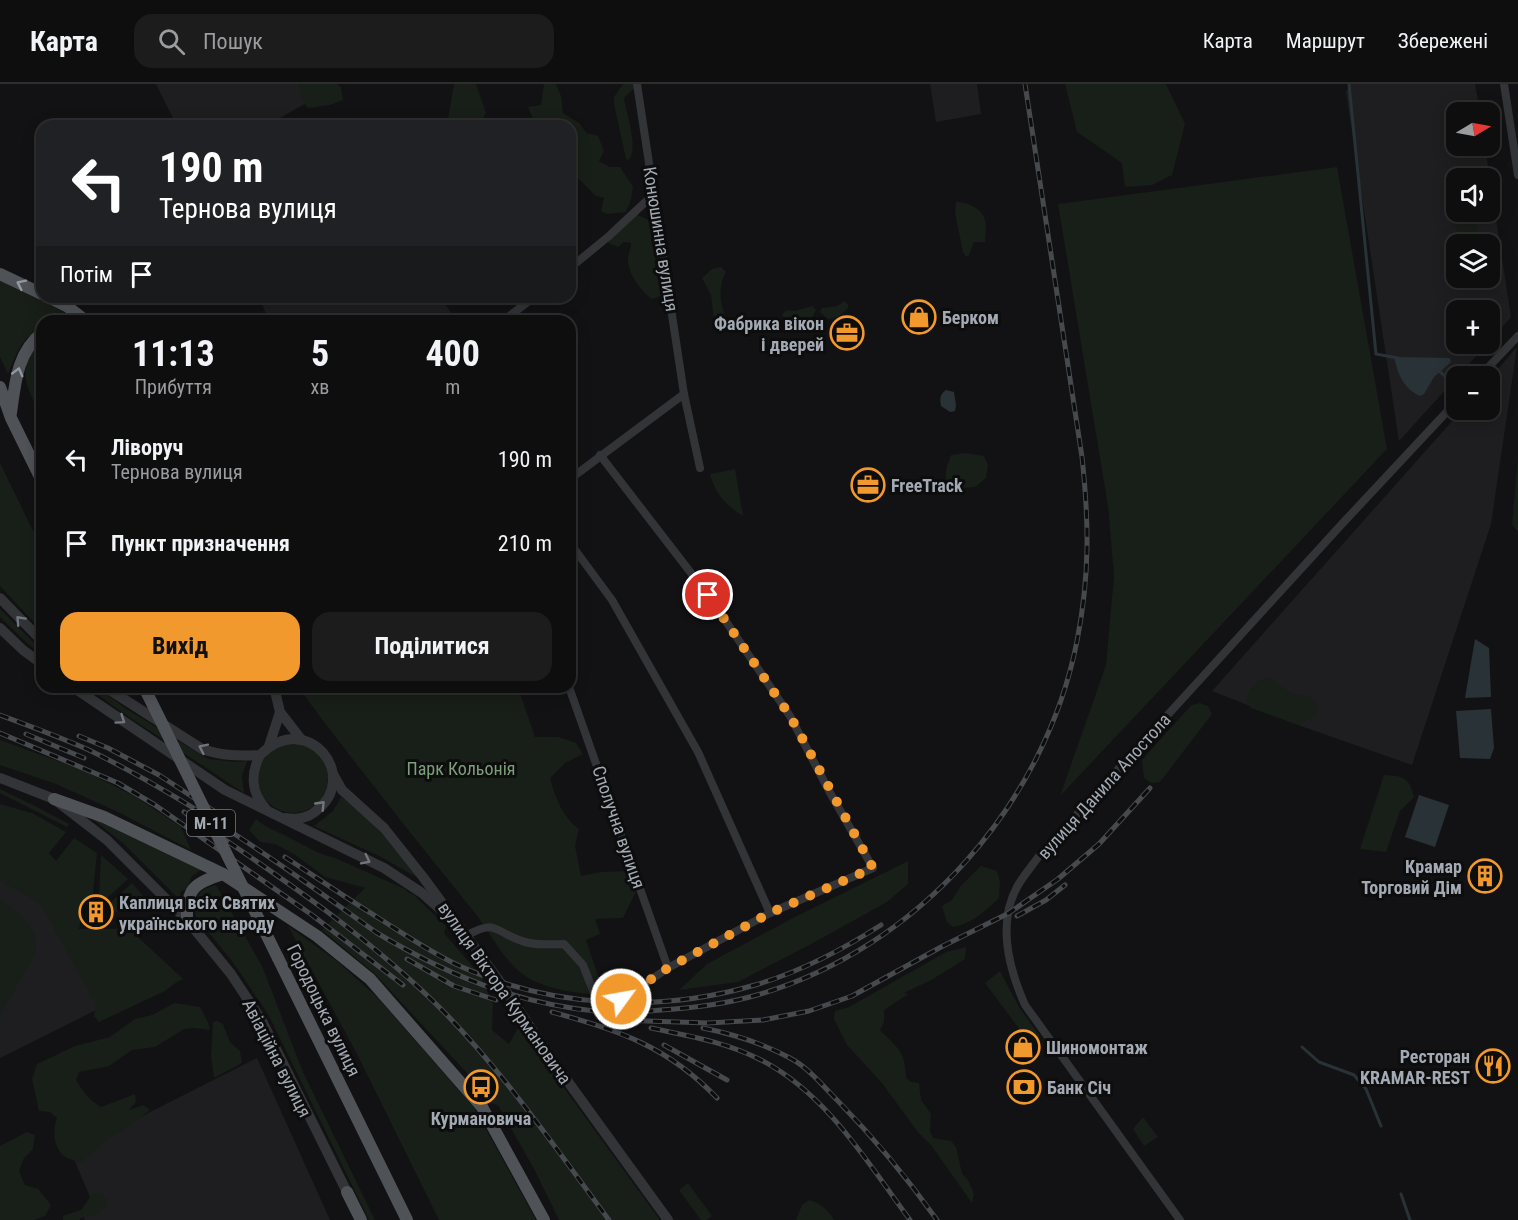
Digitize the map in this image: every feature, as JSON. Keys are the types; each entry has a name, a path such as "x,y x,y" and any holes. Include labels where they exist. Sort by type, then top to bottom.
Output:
{"main road":[{"path":"0,273 36,291"},
{"path":"60,303 78,315"},
{"path":"10,417 17,372 25,352 36,338"},
{"path":"0,387 10,417 36,469"},
{"path":"0,403 10,417"},
{"name":"Городоцька вулиця","path":"147,693 406,1220"},
{"path":"54,799 104,817 223,874 317,936 370,978 482,1107 544,1220"},
{"path":"187,920 187,904 191,890 203,880 223,874"},
{"path":"347,1192 361,1220"}],"street":[{"name":"Конюшинна вулиця","path":"637,84 684,394 700,468"},
{"path":"1504,84 1518,175"},
{"path":"576,263 654,194"},
{"path":"511,315 526,303"},
{"path":"1490,366 1518,336"},
{"path":"576,474 684,394"},
{"name":"вулиця Данила Апостола","path":"1180,1220 1025,1005 1014,980 1007,952 1007,921 1011,902 1017,887 1039,856 1446,413"},
{"path":"466,936 481,927 496,927 523,942 564,944 583,965 597,1001 627,996 668,968 770,913 873,868 790,716 708,595 600,455"},
{"path":"576,551 612,600 698,752 770,913"},
{"path":"0,598 36,635"},
{"path":"0,628 36,660"},
{"path":"82,693 225,790 384,868 422,893 452,918"},
{"path":"114,693 202,749 226,756 260,755"},
{"path":"275,693 280,712 301,739"},
{"name":"Сполучна вулиця","path":"571,693 668,968"},
{"path":"269,746 280,712"},
{"path":"290,738 311,743 323,752 330,763 333,786 322,807 312,814 290,819 267,810 259,801 252,778 260,755 269,746 290,738"},
{"name":"вулиця Віктора Курмановича","path":"333,774 342,790 384,828 423,877 501,982 553,1061 668,1220"},
{"name":"Авіаційна вулиця","path":"0,778 54,799 107,840 187,920 231,974 262,1022 347,1192"}],"shaded area":[{"path":"156,84 305,84 308,102 276,120 174,120"},
{"path":"930,84 977,84 981,114 936,122"},
{"path":"1350,84 1475,84 1478,102 1446,102 1446,156 1487,156 1488,168 1446,168 1446,222 1497,222 1498,234 1446,234 1446,288 1500,288 1500,245 1511,317 1500,330 1500,300 1446,300 1446,354 1478,354 1467,366 1446,366 1446,389 1399,441 1346,92"},
{"path":"262,303 444,303 453,315 266,315"},
{"path":"1517,347 1491,524 1412,765 1298,725 1212,691 1453,420 1500,420 1500,367"},
{"path":"1394,357 1450,358 1451,362 1434,377 1424,394 1420,396 1409,389 1397,369"},
{"path":"946,390 954,392 955,411 950,412 941,406 941,397"},
{"path":"1475,639 1489,648 1491,697 1465,698"},
{"path":"1491,709 1494,748 1490,759 1460,758 1456,711"},
{"path":"1419,795 1449,805 1435,847 1405,837"},
{"path":"0,808 84,888 79,929 129,929 183,979 98,1009 0,1058"},
{"path":"257,1058 330,1220 85,1220 83,1216 95,1209 71,1152"}],"green space":[{"path":"299,84 337,84 341,88 343,100 330,105 308,108 302,101"},
{"path":"454,84 476,84 486,113 482,120 448,119"},
{"path":"544,84 556,84 561,96 563,113 574,120 533,120 528,107 541,105"},
{"path":"623,84 635,84 624,98 633,147 629,160 626,159 614,104 614,97"},
{"path":"1065,84 1166,84 1185,124 1172,175 1152,185 1125,187 1122,163 1077,132"},
{"path":"576,121 587,133 598,136 604,151 599,161 610,167 620,167 633,187 626,212 607,214 601,211 604,198 596,196 576,176"},
{"path":"1337,167 1387,449 1060,796 1106,665 1114,576 1108,506 1058,204"},
{"path":"956,202 965,203 977,209 986,222 985,242 974,242 966,257 955,213"},
{"path":"637,215 651,223 658,237 661,270 666,288 661,295 652,299 632,275 628,263 631,243 624,242 618,247 608,243 609,234"},
{"path":"1455,222 1473,222 1476,225 1477,234 1457,234"},
{"path":"721,267 726,272 721,289 722,307 726,317 722,324 714,320 711,295 702,278 712,269"},
{"path":"0,280 36,298 36,303 47,303 68,315 36,315 36,331 20,347 8,374 0,357"},
{"path":"845,301 849,306 838,317 828,319 820,312 822,308 837,306"},
{"path":"812,306 816,310 812,318 788,321 782,315 786,310 795,311"},
{"path":"36,348 36,405 26,378 28,360"},
{"path":"965,453 984,456 988,465 986,478 975,487 951,489 946,477 946,469 951,455"},
{"path":"1518,456 1518,532 1512,525"},
{"path":"0,463 36,537 36,625 0,586"},
{"path":"735,469 743,516 722,499 710,474"},
{"path":"0,609 36,644 36,650 28,644 0,617"},
{"path":"1267,677 1287,691 1313,699 1318,709 1313,717 1298,725 1251,708 1246,701 1249,692 1256,683"},
{"path":"95,693 105,693 125,708 208,759 247,761 242,776 244,793"},
{"name":"Парк Кольонія","path":"303,693 520,693 535,737 558,737 576,743 583,754 565,763 550,778 560,806 568,819 579,829 575,846 581,876 601,872 630,871 636,891 623,918 595,919 600,934 586,940 605,996 547,986 521,973 499,949 475,913"},
{"path":"1200,703 1208,706 1212,714 1160,782 1151,783 1144,778 1142,760 1192,705"},
{"path":"0,740 80,769 136,797 181,827 191,850 118,812 56,784 0,765"},
{"path":"293,743 312,749 322,759 328,778 322,797 312,807 293,813 274,807 264,797 258,778 264,759 274,749"},
{"path":"1384,775 1405,779 1414,797 1400,811 1386,852 1360,849"},
{"path":"0,789 69,824 67,827 0,793"},
{"path":"341,797 369,818 418,878 381,857 314,826 333,811"},
{"path":"0,804 32,813 66,832 49,853 56,861 74,838 97,853 92,902 82,905 79,929 129,929 183,979 163,992 99,1022 94,1016 96,1005 41,905 0,880"},
{"path":"90,817 201,870 192,876 187,889 181,891 179,899 124,844"},
{"path":"256,819 269,828 318,852 407,890 446,926 444,933 480,975 493,1004 492,1030 509,1044 519,1026 660,1220 559,1220 534,1169 498,1105 489,1103 468,1074 374,973 322,930 365,888 325,877 294,854 275,844 260,842 249,830"},
{"path":"101,855 128,879 106,899 99,896"},
{"path":"908,861 908,884 887,902 738,982 679,990 707,964"},
{"path":"981,866 997,871 1000,882 999,898 972,920 953,927 947,922 942,906 952,900 960,887"},
{"path":"132,883 154,909 114,912 110,903"},
{"path":"216,885 262,966 303,1072 375,1220 369,1220 268,1014 232,961 196,917 195,905 198,896 205,889"},
{"path":"0,900 27,922 35,936 36,945 35,954 0,1016"},
{"path":"288,926 337,961 379,999 475,1109 536,1220 439,1220 356,1052"},
{"path":"966,947 965,959 933,979 904,993 908,994 884,1010 884,1022 880,1030 896,1046 902,1056 906,1078 911,1082 919,1083 921,1100 931,1114 930,1131 933,1138 951,1141 956,1147 962,1174 968,1180 974,1194 972,1203 931,1145 917,1131 882,1083 847,1045 834,1019 835,1011 849,1007 946,952"},
{"path":"1000,971 1019,1007 1039,1035 1033,1047 985,983"},
{"path":"175,1003 200,1007 210,1030 184,1029 155,1047 132,1050 109,1066 79,1072 76,1080 90,1099 101,1107 135,1094 136,1102 129,1110 143,1105 150,1110 107,1139 81,1162 67,1158 56,1145 54,1128 57,1118 50,1112 39,1111 32,1079 37,1064 75,1046 110,1037 135,1019 152,1015"},
{"path":"213,1022 223,1024 230,1042 240,1051 242,1063 214,1078 211,1056"},
{"path":"1143,1117 1158,1137 1144,1146 1133,1129"},
{"path":"27,1132 35,1135 33,1149 24,1158 19,1171 25,1185 38,1189 51,1205 45,1216 34,1220 0,1220 0,1146"},
{"path":"688,1183 712,1216 707,1220 701,1220 679,1190"},
{"path":"93,1193 101,1193 107,1200 105,1208 80,1220 63,1220 63,1216 81,1210"},
{"path":"809,1200 823,1207 834,1220 796,1220 802,1205"}],"waterway":[{"path":"1349,84 1376,354 1398,358"},
{"path":"1438,370 1446,377"},
{"path":"1302,1047 1319,1062 1354,1075 1366,1089 1381,1126"},
{"path":"1401,1194 1410,1220"}],"railway":[{"path":"0,715 89,750 164,790 237,836 377,933 455,974 509,994 565,1007 595,1011 620,1012 697,1007 757,995 816,973 870,943 921,906 965,862 1004,813 1036,759 1061,701 1077,641 1084,594 1087,549 1082,457 1025,84"},
{"path":"0,733 118,783 155,805 312,915 403,985"},
{"path":"26,734 84,758"},
{"path":"79,736 108,748 159,775 220,815"},
{"path":"617,1020 708,1023 763,1020 809,1011 852,996 1009,913 1058,879 1099,844 1150,788"},
{"path":"184,812 320,907 416,985 446,1014 490,1063 531,1114 609,1220"},
{"path":"285,857 430,951 451,962 497,981 569,998 607,1002 644,1002 682,1000 719,994 772,980 804,967 836,952 881,925"},
{"path":"1017,916 1046,900 1065,885"},
{"path":"407,959 454,986 496,1000"},
{"path":"552,1012 621,1034 661,1053 680,1065 717,1098"},
{"path":"651,1028 707,1040 734,1049 761,1060 785,1074 826,1110 844,1131 910,1220"},
{"path":"703,1028 758,1043 790,1058 803,1067 821,1083 877,1144 937,1220"},
{"path":"664,1045 727,1080"}],"place":[{"name":"Берком","path":"919,317"},
{"name":"Фабрика вікон і дверей","path":"847,333"},
{"name":"FreeTrack","path":"868,485"},
{"name":"Крамар Торговий Дім","path":"1485,876"},
{"name":"Каплиця всіх Святих українського народу","path":"96,912"},
{"name":"Шиномонтаж","path":"1023,1047"},
{"name":"Ресторан KRAMAR-REST","path":"1493,1066"},
{"name":"Курмановича","path":"481,1087"},
{"name":"Банк Січ","path":"1024,1087"}],"route":[{"path":"621,999 668,968 770,913 873,868 790,716 708,595"}]}
